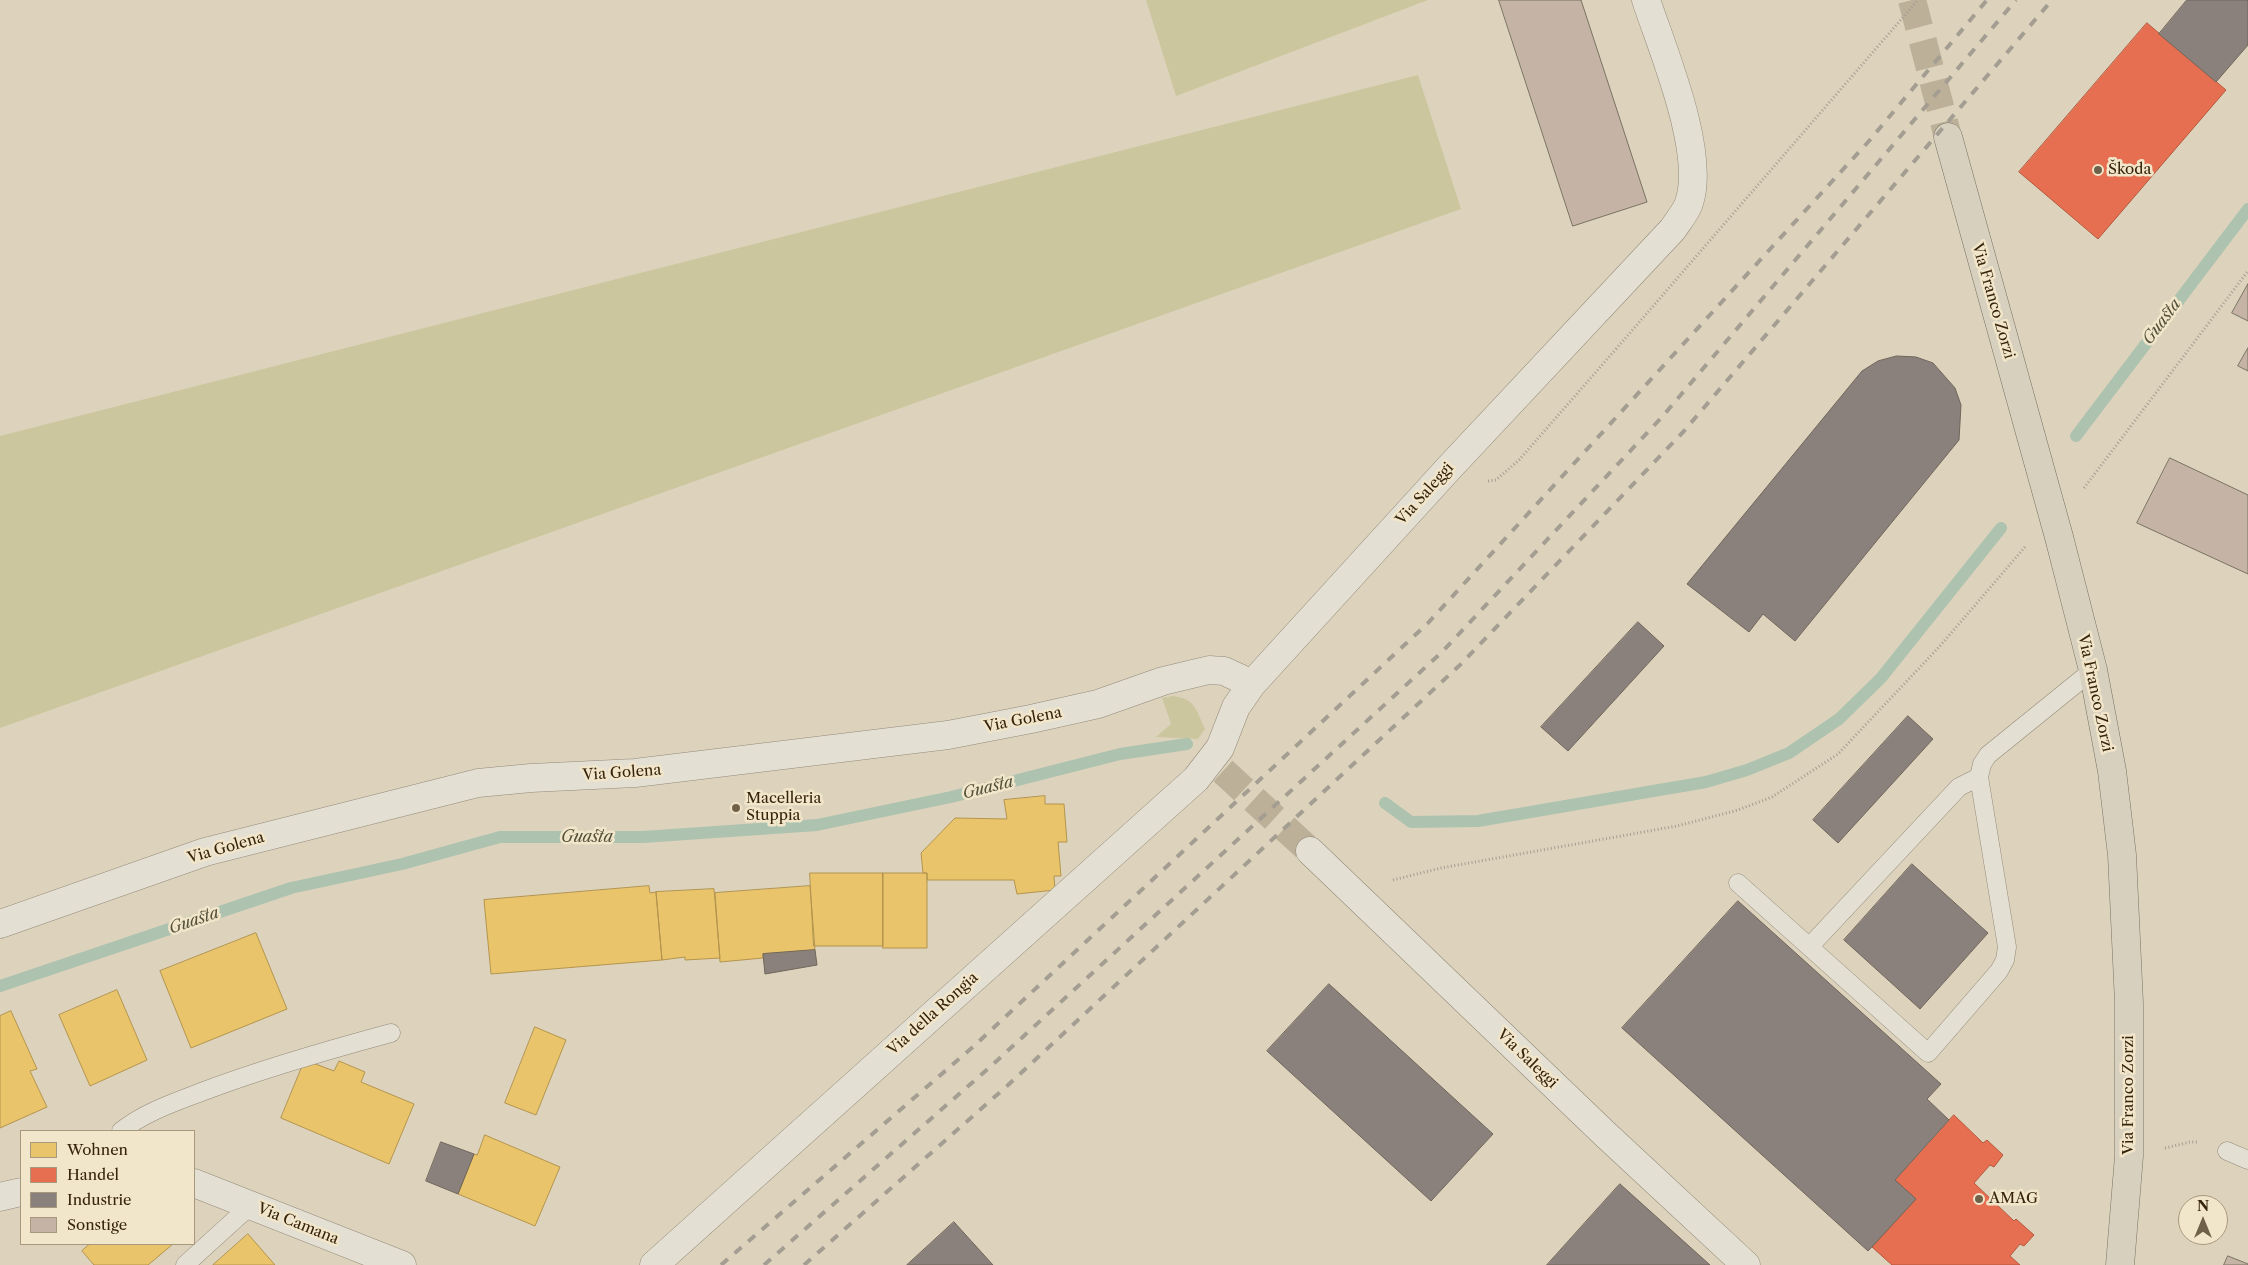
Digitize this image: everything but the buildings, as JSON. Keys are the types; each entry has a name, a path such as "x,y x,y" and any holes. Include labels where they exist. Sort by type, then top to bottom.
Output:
{"main road":[{"name":"Via Franco Zorzi","path":"1948,137 2053,514 2093,670 2112,771 2122,855 2129,1003 2129,1156 2120,1265"}],"street":[{"name":"Via Saleggi","path":"1217,766 1220,748 1236,707 1252,684 1449,468 1673,230 1689,203 1693,168 1689,132 1646,0"},
{"name":"Via Golena","path":"0,924 205,852 478,783 531,778 635,773 948,734 1031,719 1098,704 1163,681 1209,670 1224,671 1252,684"},
{"name":"Via della Rongia","path":"654,1265 1196,779 1217,766"},
{"name":"Via Saleggi","path":"1310,851 1605,1134 1746,1265"},
{"name":"Via Camana","path":"195,1183 402,1265"},
{"path":"0,1197 20,1192"}],"lane":[{"path":"1738,883 1928,1053 1999,971 2005,960 2007,947 1979,777 1982,764 1988,755 2093,670"},
{"path":"1810,946 1960,787 1979,777"},
{"path":"123,1130 161,1107 228,1082 304,1057 391,1033"},
{"path":"2227,1151 2248,1160"},
{"path":"185,1265 251,1205"}],"path":[{"path":"1449,468 1474,482 1496,480 1519,460 1918,0"},
{"path":"1355,894 1385,882 1441,868 1677,826 1738,810 1772,797 1838,754 1940,646 2053,514 2085,487 2248,271"},
{"path":"2129,1156 2190,1142 2205,1143 2227,1151"}],"shaded area":[{"path":"1146,0 1428,0 1176,96"},
{"path":"1418,75 1461,209 0,728 0,436"},
{"path":"1173,696 1191,703 1197,711 1205,729 1198,739 1156,737 1171,724 1162,698"}],"waterway":[{"name":"Guasta","path":"2076,436 2248,209"},
{"path":"1385,803 1411,822 1478,821 1706,782 1747,770 1789,753 1839,719 1881,678 2001,528"},
{"name":"Guasta","path":"0,986 291,888 402,864 500,837 643,837 817,825 951,797 1120,754 1187,744"}],"tunnel":[{"path":"1912,0 1948,137"},
{"path":"1223,771 1310,851"}],"railway":[{"path":"721,1265 974,1046 1428,623 1869,141 1987,0"},
{"path":"764,1265 990,1067 1442,652 1662,417 2016,0"},
{"path":"804,1265 1007,1086 1461,664 1684,431 2052,0"}],"place":[{"name":"Škoda","path":"2098,170"},
{"name":"Macelleria Stuppia","path":"736,808"},
{"name":"AMAG","path":"1979,1199"}]}
